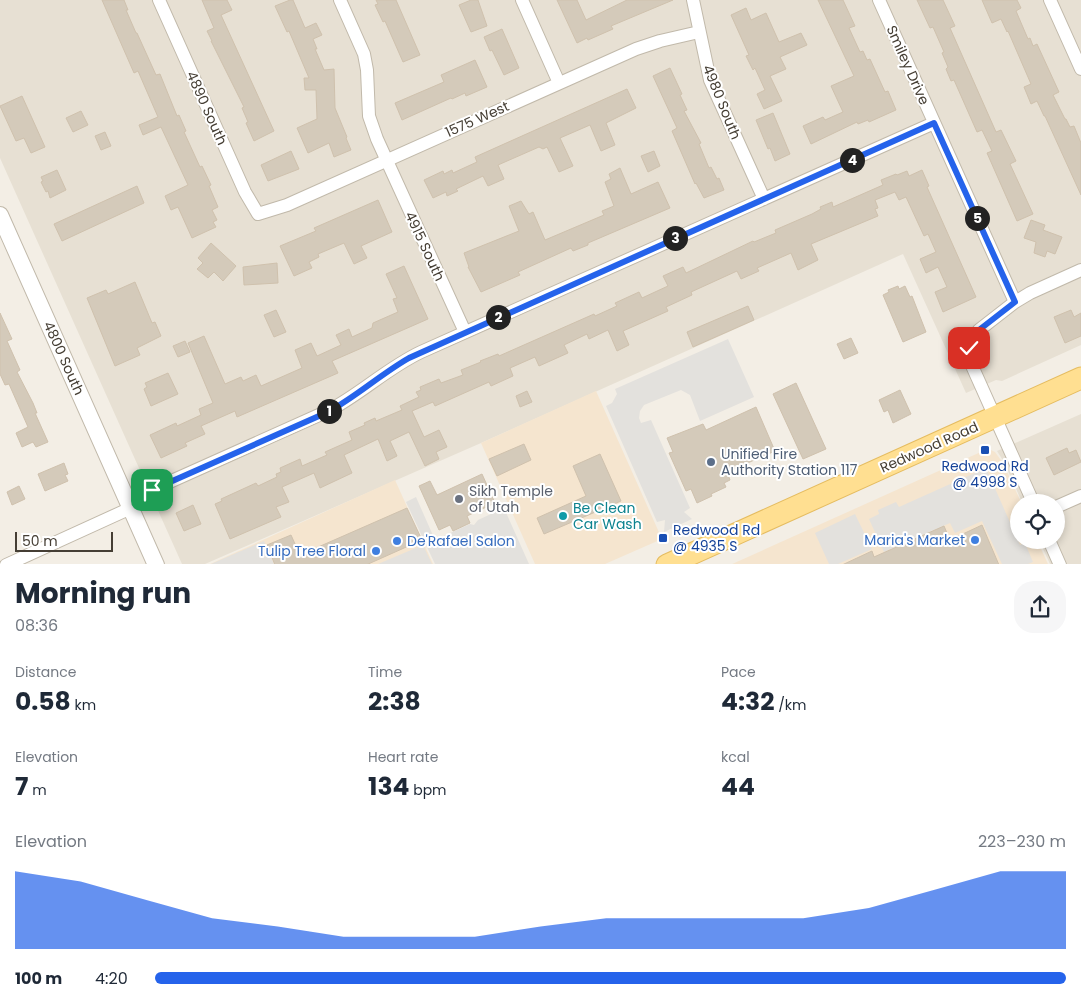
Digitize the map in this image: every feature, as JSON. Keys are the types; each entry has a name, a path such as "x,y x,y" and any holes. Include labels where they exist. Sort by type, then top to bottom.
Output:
{"main road":[{"name":"Redwood Road","path":"667,564 1081,378"}],"street":[{"name":"4890 South","path":"159,0 245,192 258,214"},
{"name":"4915 South","path":"340,0 364,54 367,70 369,116 386,160 465,332"},
{"path":"522,0 559,83"},
{"name":"4980 South","path":"693,0 706,67 715,92 764,199"},
{"name":"Smiley Drive","path":"879,0 1015,302"},
{"path":"1050,0 1081,69"},
{"name":"1575 West","path":"258,214 287,205 636,50 660,41 699,32"},
{"path":"6,564 129,504 328,412 349,400 409,358 934,123"},
{"name":"4800 South","path":"0,215 156,564"},
{"path":"1029,494 970,361 969,348 974,335 979,330 1015,302 1030,293 1081,270"},
{"path":"1065,503 1081,496"},
{"path":"1053,549 1060,564"}],"shaded area":[{"path":"0,0 1081,0 1081,345 1002,381 996,380 966,393 903,254 205,564 182,564 0,158"},
{"path":"728,339 754,397 700,421 690,395 681,390 644,405 640,411 639,418 641,423 651,420 690,508 684,512 692,519 664,532 665,520 657,522 606,406 612,403 617,394 615,389"},
{"path":"596,391 662,539 605,564 535,564 481,443"},
{"path":"1081,414 1081,564 1050,564 1043,549 1065,549 1065,494 1018,494 997,451"},
{"path":"991,450 995,452 1003,463 1017,494 1010,494 1010,549 1041,549 1048,564 732,564 983,451"},
{"path":"986,468 1010,522 1010,549 1028,549 1033,562 1028,564 1002,564 982,521 955,533 950,523 884,552 869,519 879,514 878,510 896,502 899,507"},
{"path":"395,480 433,564 210,564"},
{"path":"416,497 435,540 470,524 474,525 478,520 504,508 529,564 435,564 406,502"},
{"path":"855,514 872,549 838,564 829,564 815,533"},
{"path":"264,541 274,564 211,564"},
{"path":"423,545 432,564 378,564"}],"building":[{"path":"102,0 124,0 128,10 126,10 136,33 156,75 160,74 200,167 202,166 211,185 209,186 218,207 212,210 217,220 213,222 216,227 192,238 178,207 171,210 165,196 188,185 161,127 143,135 139,125 158,117 138,71 134,73"},
{"path":"202,0 227,0 232,10 221,15 274,131 254,141 246,123 248,122 242,108 244,107 207,31 214,28"},
{"path":"293,0 305,28 316,23 322,35 313,39 317,49 315,49 324,70 334,69 335,108 351,150 334,157 329,143 308,153 297,128 317,119 316,90 305,90 304,78 309,78 289,31 287,32 275,6"},
{"path":"376,0 396,0 420,55 403,62 385,21 383,22 375,5 378,4"},
{"path":"471,0 478,0 487,26 471,32 459,5"},
{"path":"557,0 577,0 586,20 627,0 673,0 611,26 613,29 577,43"},
{"path":"818,0 843,0 855,26 849,28 860,52 863,51 867,60 870,59 885,92 888,91 896,110 869,122 868,120 858,124 857,122 811,144 803,126 823,117 825,120 843,112 831,86 854,76"},
{"path":"917,0 943,0 955,26 950,28 996,132 1001,130 1016,161 1010,164 1033,214 1017,221 987,153 992,151 982,130 977,132 954,80 951,81 942,53 944,52 933,27 930,28"},
{"path":"982,0 1017,0 1021,8 1016,11 1028,39 1030,38 1033,46 1037,44 1059,92 1053,95 1070,127 1074,126 1081,143 1081,195 1037,101 1031,104 1024,87 1031,84 1008,31 1001,19 992,23"},
{"path":"746,8 751,20 766,13 779,42 801,33 807,45 780,57 786,69 770,76 782,101 764,109 757,94 765,90 755,68 753,70 746,56 749,55 731,15"},
{"path":"502,29 519,68 504,75 484,37"},
{"path":"475,60 487,87 466,96 465,93 451,98 402,120 395,103 444,82 441,75"},
{"path":"670,68 682,94 680,95 687,110 684,111 701,143 699,144 709,168 711,167 717,179 719,178 724,190 704,198 695,184 672,131 677,128 653,76"},
{"path":"627,89 636,108 606,123 615,145 601,151 590,125 560,138 573,166 559,172 547,147 543,149 539,147 498,165 504,179 488,186 483,176 456,189 458,191 447,196 446,192 433,198 424,180 443,171 444,174 452,170 453,173 477,162 475,157"},
{"path":"22,96 45,147 31,153 24,138 16,141 0,106"},
{"path":"81,111 88,125 73,132 66,118"},
{"path":"773,113 790,154 775,161 756,120"},
{"path":"105,132 111,146 101,150 95,136"},
{"path":"291,151 299,169 268,181 261,165"},
{"path":"654,151 660,166 648,172 641,156"},
{"path":"620,168 631,194 658,182 670,208 588,243 588,245 573,251 571,248 518,272 520,275 481,292 468,267 464,253 519,231 509,206 521,201 529,214 533,212 545,240 604,215 602,211 614,206 605,182 611,179 609,174"},
{"path":"57,170 66,190 50,198 48,191 46,192 41,182 43,181 41,177"},
{"path":"922,170 929,186 927,187 976,297 943,312 935,292 947,287 938,267 926,273 920,259 936,252 928,234 924,236 906,197 899,200 895,192 875,200 878,208 875,209 878,216 811,244 818,260 798,270 791,253 757,268 759,271 741,279 737,271 691,292 692,295 666,307 668,311 623,331 629,345 617,351 608,330 589,339 587,334 564,345 568,353 539,366 535,357 510,368 513,376 491,386 489,382 435,406 433,402 412,411 424,437 439,430 447,447 436,452 439,459 425,466 409,432 390,441 397,456 387,461 378,439 344,455 352,473 320,488 314,473 282,487 289,502 276,507 281,517 230,539 215,504 222,501 221,499 256,483 258,486 277,477 276,474 281,472 280,468 300,459 302,466 327,455 325,452 352,440 349,432 365,425 364,423 375,418 376,421 402,410 400,406 419,397 416,392 421,390 420,387 439,379 441,383 463,375 461,370 480,361 498,354 499,356 594,314 595,316 617,306 615,303 639,292 642,298 668,286 663,276 683,267 686,273 753,241 776,233 775,230 812,214 821,209 820,207 832,202 833,207 883,185 881,180 907,171 909,176"},
{"path":"137,186 144,203 62,241 54,224"},
{"path":"378,200 392,232 361,246 367,258 354,264 344,243 318,254 319,257 309,262 312,268 294,276 280,246 316,231 314,228"},
{"path":"1031,220 1045,225 1043,230 1062,237 1055,254 1047,251 1045,257 1034,253 1036,242 1024,238"},
{"path":"211,243 236,266 223,281 214,272 208,278 197,269 203,263 198,258"},
{"path":"277,263 278,283 244,285 243,267"},
{"path":"404,266 428,319 332,361 338,373 237,417 235,411 201,426 205,434 185,443 187,446 161,458 150,435 176,423 177,426 201,415 199,409 213,403 188,343 204,336 225,384 241,377 243,381 256,375 261,386 302,368 295,350 311,343 317,356 341,345 336,335 349,329 352,337 372,328 373,323 398,312 393,299 397,298 386,274"},
{"path":"135,282 152,323 155,322 161,336 137,348 140,355 115,366 87,298 106,290 108,294"},
{"path":"898,286 899,289 905,286 910,297 912,296 926,332 903,342 883,295 889,292 888,290"},
{"path":"748,306 754,320 693,347 687,332"},
{"path":"276,310 286,332 274,337 264,315"},
{"path":"1071,310 1074,317 1081,313 1081,336 1065,343 1054,317"},
{"path":"0,313 12,339 7,341 20,370 17,372 33,403 37,413 35,413 48,442 36,447 33,442 22,447 16,433 28,427 9,384 5,385 0,374"},
{"path":"851,338 858,353 844,359 837,344"},
{"path":"185,341 190,352 178,357 173,346"},
{"path":"168,373 178,394 151,406 144,389 147,387 145,383"},
{"path":"796,383 826,449 803,459 773,394"},
{"path":"900,390 911,414 893,423 888,410 884,412 879,400"},
{"path":"527,391 532,402 520,407 516,396"},
{"name":"Unified Fire Authority Station 117","path":"756,407 775,451 727,472 730,480 724,483 726,487 697,503 691,489 686,491 669,453 673,452 667,438 703,424 706,430"},
{"path":"524,444 531,460 497,476 489,459"},
{"path":"1067,448 1069,453 1076,450 1081,462 1054,475 1046,458"},
{"path":"600,454 621,501 544,534 537,518 586,496 573,466"},
{"path":"64,463 68,474 65,475 68,481 45,491 38,474"},
{"name":"Sikh Temple of Utah","path":"482,474 495,503 467,516 470,523 453,531 450,525 439,530 419,486 430,481 437,495"},
{"path":"19,486 25,499 12,505 7,492"},
{"path":"193,505 201,524 184,531 176,513"},
{"path":"407,508 422,540 368,564 275,564 267,545 291,535 300,555"},
{"path":"982,525 999,564 844,564 872,551 874,557 944,526 950,540"}],"place":[{"name":"Redwood Rd @ 4998 S","path":"985,450"},
{"name":"Unified Fire Authority Station 117","path":"711,462"},
{"name":"Sikh Temple of Utah","path":"459,499"},
{"name":"Be Clean Car Wash","path":"563,516"},
{"name":"Redwood Rd @ 4935 S","path":"663,538"},
{"name":"Maria's Market","path":"975,540"},
{"name":"De'Rafael Salon","path":"397,541"},
{"name":"Tulip Tree Floral","path":"376,551"}],"route":[{"path":"152,490 328,412 349,400 409,358 934,123 1015,302 979,330 974,335 969,348"}]}
